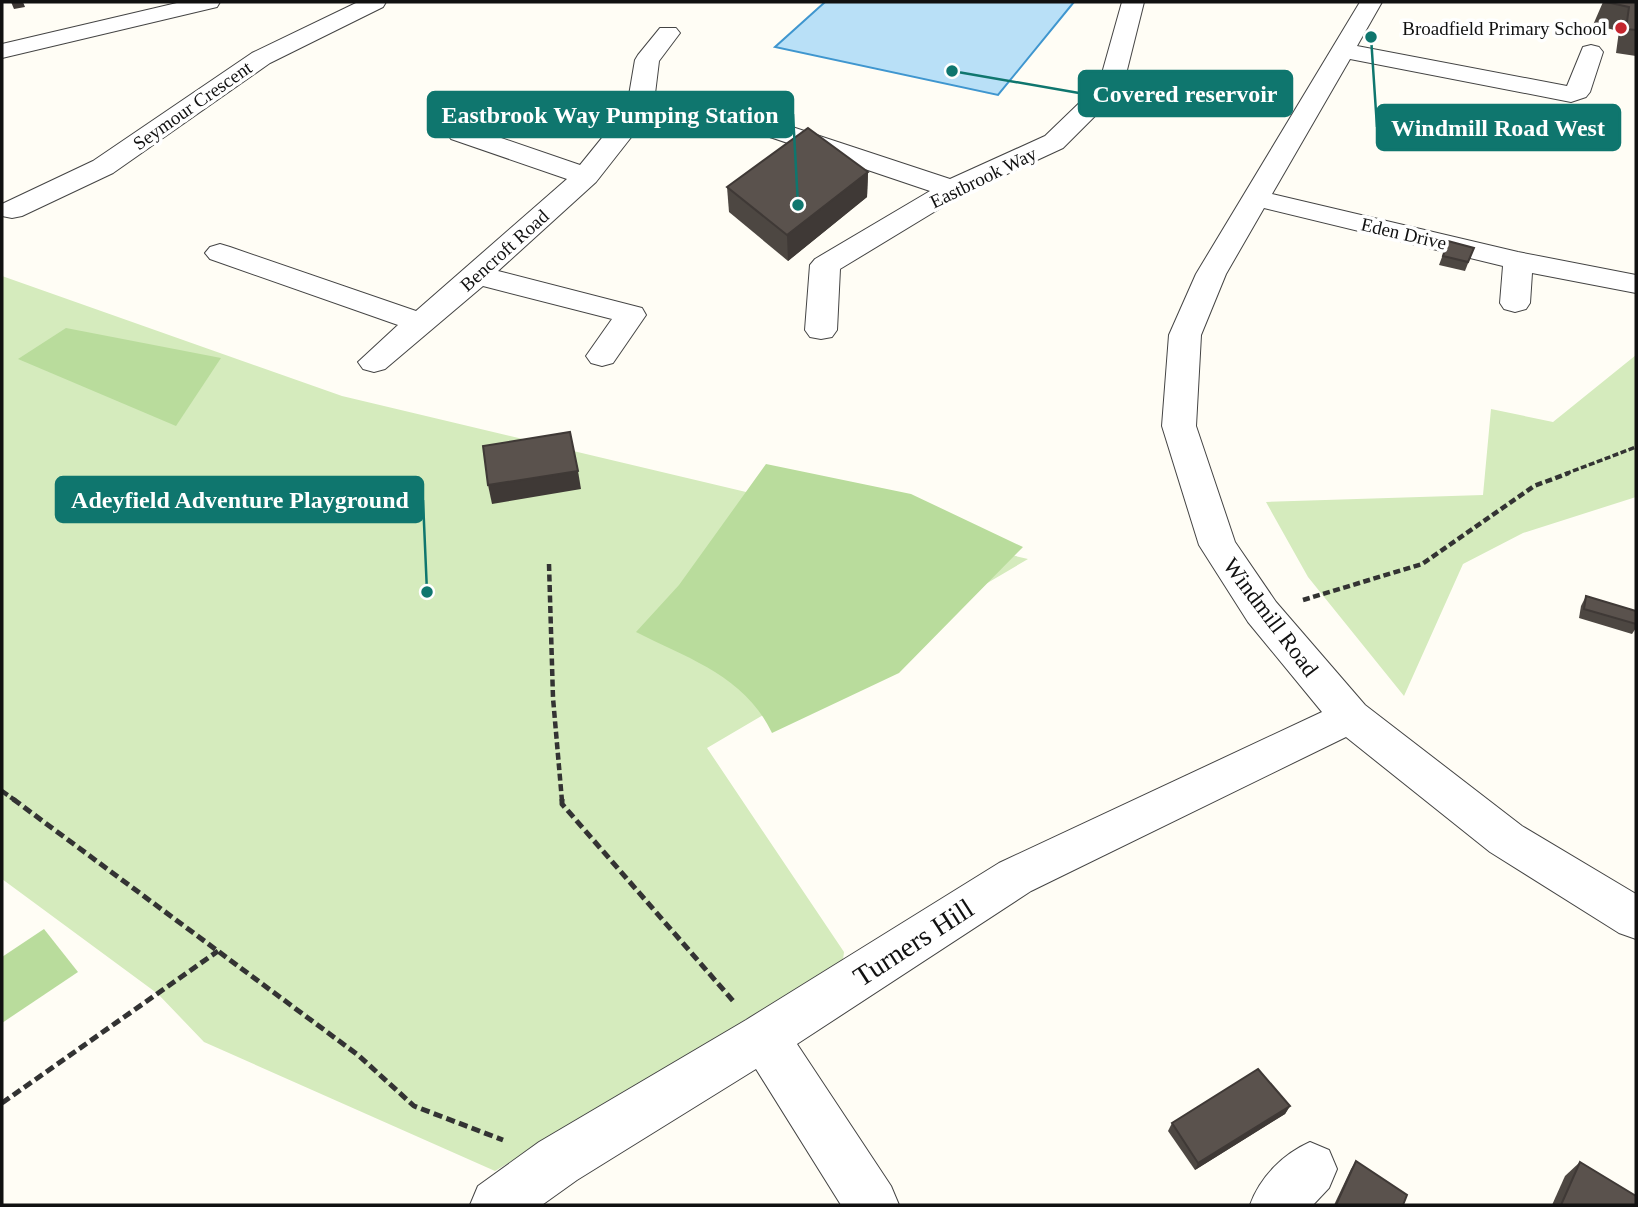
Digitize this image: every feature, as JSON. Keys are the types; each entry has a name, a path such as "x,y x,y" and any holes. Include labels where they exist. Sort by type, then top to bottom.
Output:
{"street":[{"path":"2,51 209,2"},
{"name":"Seymour Crescent","path":"12,210 103,167 261,58 375,2"},
{"name":"Eastbrook Way","path":"821,330 825,265 952,188 1054,142 1111,86 1133,2"},
{"name":"Windmill Road","path":"1371,2 1211,274 1185,335 1179,426 1217,545 1262,612 1350,717 1506,839 1636,918"},
{"path":"668,33 647,60 640,108 759,125 952,188"},
{"path":"1342,50 1571,94 1577,92 1591,52"},
{"name":"Bencroft Road","path":"374,362 477,275 586,176 640,108"},
{"path":"460,133 586,176"},
{"name":"Eden Drive","path":"1255,198 1518,261 1636,284"},
{"path":"220,253 419,322"},
{"path":"1515,303 1518,261"},
{"path":"477,275 631,315 602,356"},
{"name":"Turners Hill","path":"497,1205 558,1161 764,1037 1015,877 1350,717"},
{"path":"764,1037 872,1205"}],"path":[{"path":"1262,612 1422,564 1534,485 1636,447"},
{"path":"549,564 553,698 562,804 764,1037"},
{"path":"2,791 358,1055 414,1106 558,1161"},
{"path":"2,1103 218,951"}],"green space":[{"path":"2,276 342,396 1028,559 707,748 844,952 841,976 777,1004 495,1171 204,1042 158,994 2,879"},
{"path":"66,328 221,358 176,426 18,359"},
{"path":"1636,355 1636,497 1523,533 1463,564 1404,696 1308,577 1266,502 1483,495 1491,409 1553,422"},
{"path":"766,464 911,494 1023,547 899,673 772,733 761,713 731,683 714,671 636,632 679,585"},
{"path":"44,929 78,972 2,1023 2,957"}],"water":[{"path":"825,2 1074,2 998,95 775,47"}],"building":[{"path":"1606,2 1636,2 1636,30 1626,29 1629,7"},
{"path":"808,128 868,172 787,235 727,187"},
{"path":"1448,241 1474,248 1468,262 1443,256"},
{"path":"570,432 578,471 488,485 483,446"},
{"path":"1586,596 1636,611 1636,624 1584,609"},
{"path":"1258,1069 1290,1106 1198,1163 1172,1123"},
{"path":"1356,1161 1407,1195 1403,1205 1336,1205"},
{"path":"1580,1162 1636,1196 1636,1205 1561,1205"}],"place":[{"name":"Broadfield Primary School","path":"1621,28"},
{"name":"Windmill Road West","path":"1371,37"},
{"name":"Covered reservoir","path":"952,71"},
{"name":"Eastbrook Way Pumping Station","path":"798,205"},
{"name":"Adeyfield Adventure Playground","path":"427,592"}]}
